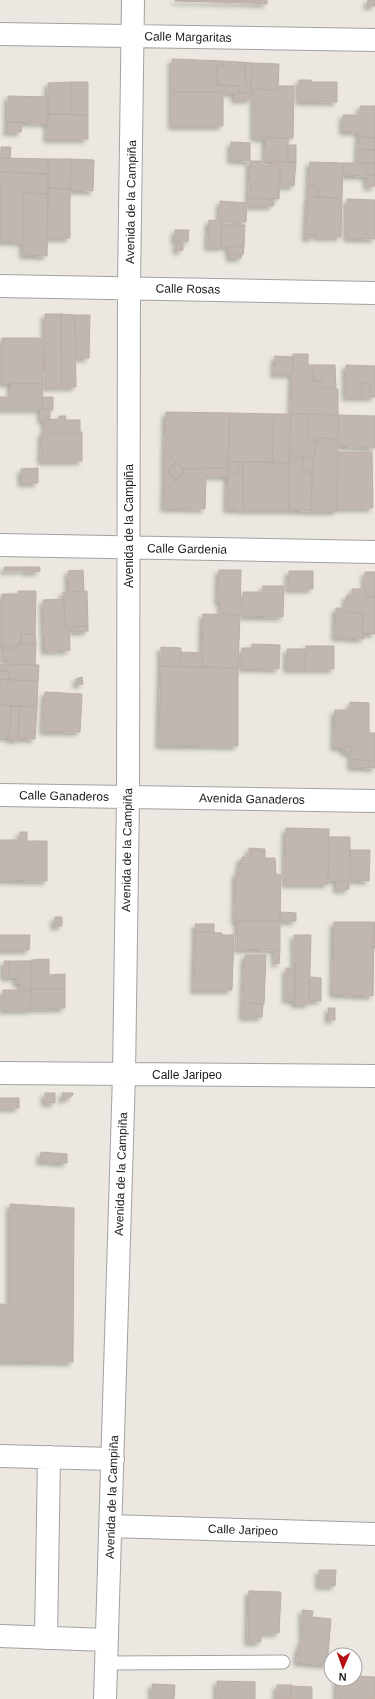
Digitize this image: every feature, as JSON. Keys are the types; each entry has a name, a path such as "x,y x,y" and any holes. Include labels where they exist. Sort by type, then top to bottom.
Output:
{"street":[{"name":"Avenida de la Campiña","path":"105,1699 124,1075 128,798 129,288 134,36 133,0"},
{"name":"Calle Margaritas","path":"0,34 375,40"},
{"name":"Calle Rosas","path":"0,286 375,293"},
{"name":"Calle Gardenia","path":"0,545 375,552"},
{"name":"Calle Ganaderos","path":"0,795 128,798"},
{"name":"Avenida Ganaderos","path":"128,798 375,801"},
{"name":"Calle Jaripeo","path":"0,1073 375,1076"},
{"path":"0,1456 113,1459"},
{"path":"46,1638 49,1457"},
{"name":"Calle Jaripeo","path":"111,1526 375,1534"},
{"path":"0,1636 106,1640"}],"lane":[{"path":"106,1662 283,1662"}],"building":[{"path":"251,0 251,3 175,1"},
{"path":"251,0 267,0 267,4 251,3"},
{"path":"368,0 375,0 375,6 367,6"},
{"path":"172,59 223,61 223,66 217,66 217,85 239,86 239,93 172,92"},
{"path":"223,61 239,62 239,66 245,65 245,85 251,85 251,93 239,93 239,86 217,85 217,66 223,66"},
{"path":"239,62 252,63 251,85 245,85 245,65 239,66"},
{"path":"252,63 279,64 278,90 251,89"},
{"path":"299,80 311,80 311,82 337,82 337,102 299,101"},
{"path":"71,82 71,114 48,114 48,83"},
{"path":"71,82 88,82 88,115 71,115"},
{"path":"279,86 294,86 293,138 254,138 254,89 278,90"},
{"path":"172,92 223,92 223,126 172,126"},
{"path":"235,93 251,93 251,99 235,100"},
{"path":"8,96 48,97 48,123 8,122"},
{"path":"360,106 375,106 375,138 359,137 359,132 343,131 343,115 360,115"},
{"path":"48,114 88,115 88,139 47,139"},
{"path":"8,122 22,122 21,132 7,132"},
{"path":"266,137 288,138 288,162 265,161"},
{"path":"359,137 375,138 375,150 358,149"},
{"path":"231,142 250,143 250,161 231,160"},
{"path":"288,145 296,145 296,162 288,162"},
{"path":"1,147 11,147 10,158 1,158"},
{"path":"358,149 375,150 375,163 358,163"},
{"path":"1,158 48,159 48,174 1,172"},
{"path":"48,159 71,159 70,189 48,188"},
{"path":"71,159 94,160 93,191 70,190"},
{"path":"250,161 263,161 263,165 280,165 279,199 249,198"},
{"path":"274,161 296,162 294,186 280,186 280,165 274,165"},
{"path":"310,162 343,163 342,198 318,197 318,186 309,186"},
{"path":"343,163 366,163 366,176 342,175"},
{"path":"366,163 375,163 375,175 366,175"},
{"path":"1,172 48,174 48,194 23,193 23,242 0,241"},
{"path":"367,175 375,175 375,186 367,187"},
{"path":"309,186 318,186 318,197 309,197"},
{"path":"48,188 70,189 70,238 47,238"},
{"path":"23,193 48,194 47,256 23,255"},
{"path":"308,197 342,198 341,237 317,237 317,234 306,234"},
{"path":"249,198 274,199 273,206 249,206"},
{"path":"347,199 375,200 375,239 347,238"},
{"path":"220,201 247,203 246,222 222,222 221,247 208,247 209,220 220,221"},
{"path":"222,224 245,225 244,247 221,246"},
{"path":"175,230 189,230 188,242 175,241"},
{"path":"306,234 313,234 313,238 306,238"},
{"path":"183,243 183,250 177,251 176,244"},
{"path":"229,246 244,247 243,255 229,254"},
{"path":"230,254 241,255 241,258 230,258"},
{"path":"45,314 61,314 62,387 45,387"},
{"path":"61,314 75,315 76,387 62,387"},
{"path":"75,315 90,315 89,358 76,358"},
{"path":"2,338 42,338 43,384 2,383"},
{"path":"43,354 45,354 44,371 42,371"},
{"path":"293,354 308,354 308,365 313,365 313,381 322,381 322,388 338,389 338,415 291,414"},
{"path":"275,356 293,357 292,374 274,374"},
{"path":"313,365 335,365 336,388 322,388 322,381 313,381"},
{"path":"346,365 375,366 375,397 370,397 370,383 362,383 361,397 346,397"},
{"path":"11,383 43,384 42,409 0,409 0,397 11,397"},
{"path":"362,383 370,383 370,397 361,397"},
{"path":"42,397 53,397 53,410 42,409"},
{"path":"41,409 50,410 50,420 41,420"},
{"path":"166,412 230,413 228,468 183,469 179,464 176,464 176,462 173,461 171,456 165,456"},
{"path":"230,413 274,414 272,462 228,462"},
{"path":"274,414 290,414 290,463 272,462"},
{"path":"290,414 308,414 308,440 316,441 315,456 289,456"},
{"path":"308,414 338,415 338,439 316,438 316,441 308,440"},
{"path":"338,415 375,416 375,448 338,446"},
{"path":"59,416 66,416 65,420 80,420 80,432 45,432 45,420 59,419"},
{"path":"42,432 82,432 82,461 41,461"},
{"path":"316,438 338,439 337,511 311,511 313,456 315,456"},
{"path":"338,452 372,452 373,508 337,508"},
{"path":"165,456 171,456 173,461 176,462 176,464 170,467 169,472 170,476 177,478 177,480 174,480 174,483 171,483 170,486 165,485"},
{"path":"289,456 303,456 302,472 312,472 311,511 289,510"},
{"path":"303,456 313,456 312,472 302,472"},
{"path":"228,462 243,462 243,468 237,468 236,473 243,474 243,510 227,509"},
{"path":"243,462 290,463 289,510 243,510"},
{"path":"173,464 179,464 183,468 183,474 179,478 173,478 169,474 169,468"},
{"path":"38,468 38,483 22,483 21,469"},
{"path":"228,468 228,476 206,476 205,509 164,508 165,485 170,486 171,483 174,483 174,480 181,477 184,472 183,469"},
{"path":"237,468 243,468 243,474 236,473"},
{"path":"4,567 32,567 32,572 26,572 26,570 4,571"},
{"path":"32,567 40,567 40,571 32,572"},
{"path":"83,570 84,591 69,592 68,571"},
{"path":"219,570 241,570 240,615 221,614 221,601 218,602"},
{"path":"289,571 313,571 313,589 288,589"},
{"path":"365,572 375,572 375,597 365,597"},
{"path":"263,586 284,586 283,617 243,616 243,592 263,592"},
{"path":"352,589 365,589 365,597 375,597 375,634 362,633 363,613 346,612 346,596 352,596"},
{"path":"18,591 36,591 35,634 21,634 21,643 15,648 9,648 2,643 2,594 18,594"},
{"path":"87,591 88,626 65,627 63,592"},
{"path":"64,599 65,627 69,627 70,650 45,651 43,600"},
{"path":"336,608 346,608 346,612 363,613 362,633 364,633 364,639 335,637"},
{"path":"203,614 240,615 238,668 202,667"},
{"path":"88,626 88,631 74,632 74,627"},
{"path":"21,634 35,634 36,643 20,644"},
{"path":"36,643 35,665 7,664 8,659 3,659 4,644 9,648 15,648 20,644"},
{"path":"252,644 280,645 279,669 242,668 242,648 252,648"},
{"path":"306,646 334,646 334,669 305,669"},
{"path":"161,647 181,648 180,667 161,666"},
{"path":"287,649 305,649 305,669 287,669"},
{"path":"181,652 203,653 202,667 180,667"},
{"path":"0,664 39,665 38,681 9,680 9,671 0,671"},
{"path":"161,666 238,668 238,746 159,745"},
{"path":"0,671 9,671 9,680 0,679"},
{"path":"82,677 83,684 77,685 76,679"},
{"path":"0,679 38,681 37,707 0,705"},
{"path":"45,692 82,694 80,732 43,731"},
{"path":"350,702 369,703 369,733 375,733 375,760 351,759 352,746 347,746 347,748 334,747 335,710 350,710"},
{"path":"0,705 11,706 9,737 0,737"},
{"path":"11,706 20,706 18,740 9,739"},
{"path":"20,706 37,707 35,739 18,738"},
{"path":"347,746 352,746 352,753 344,752 344,748 347,748"},
{"path":"351,759 375,760 375,768 351,767"},
{"path":"286,828 329,829 328,884 285,884"},
{"path":"20,832 27,832 27,841 47,841 47,881 0,880 0,840 20,840"},
{"path":"329,837 350,837 350,880 328,880"},
{"path":"249,848 265,849 265,851 251,851 251,857 249,857"},
{"path":"350,850 370,850 369,881 350,880"},
{"path":"251,851 265,851 265,858 275,858 276,874 281,875 280,921 235,921 236,873 239,873 240,860 242,860 242,857 251,857"},
{"path":"337,880 349,880 349,889 337,890"},
{"path":"280,912 296,913 296,921 280,921"},
{"path":"55,917 62,917 62,926 54,926"},
{"path":"238,921 280,921 280,950 237,949"},
{"path":"334,922 374,922 373,996 333,994"},
{"path":"374,922 375,948 373,948"},
{"path":"195,924 214,924 214,932 196,932"},
{"path":"196,932 234,935 232,990 194,990"},
{"path":"0,935 30,935 29,950 0,950"},
{"path":"294,935 311,935 309,1004 295,1004"},
{"path":"275,950 280,950 279,964 275,963"},
{"path":"245,955 266,955 264,1004 243,1003"},
{"path":"49,959 49,975 65,974 65,989 31,989 31,960"},
{"path":"4,961 9,961 9,977 4,977"},
{"path":"9,961 31,961 31,990 21,990 21,983 16,983 17,977 9,977"},
{"path":"286,968 296,968 295,1000 286,1000"},
{"path":"310,977 321,978 321,1001 309,1000"},
{"path":"31,989 65,989 65,1008 30,1009"},
{"path":"3,990 31,990 30,1010 3,1010"},
{"path":"243,1003 263,1004 262,1017 243,1017"},
{"path":"328,1008 335,1008 335,1020 329,1020"},
{"path":"45,1093 55,1093 55,1103 45,1103"},
{"path":"62,1093 73,1093 73,1095 63,1101"},
{"path":"0,1098 19,1098 19,1108 0,1108"},
{"path":"41,1152 67,1154 67,1163 40,1161"},
{"path":"10,1204 74,1208 73,1362 0,1361 0,1304 10,1305"},
{"path":"319,1570 336,1570 335,1586 319,1586"},
{"path":"249,1591 281,1592 279,1633 261,1633 261,1642 248,1642"},
{"path":"302,1610 313,1611 312,1617 331,1619 329,1647 323,1647 323,1665 297,1662 298,1651 303,1637"},
{"path":"363,1676 375,1677 375,1699 337,1699 337,1687 363,1687"},
{"path":"217,1681 255,1682 255,1699 217,1699"},
{"path":"152,1684 175,1685 174,1699 152,1699"},
{"path":"277,1685 292,1685 290,1696 277,1696"},
{"path":"291,1686 312,1687 312,1699 290,1699"},
{"path":"275,1696 290,1696 290,1699 275,1699"}]}
